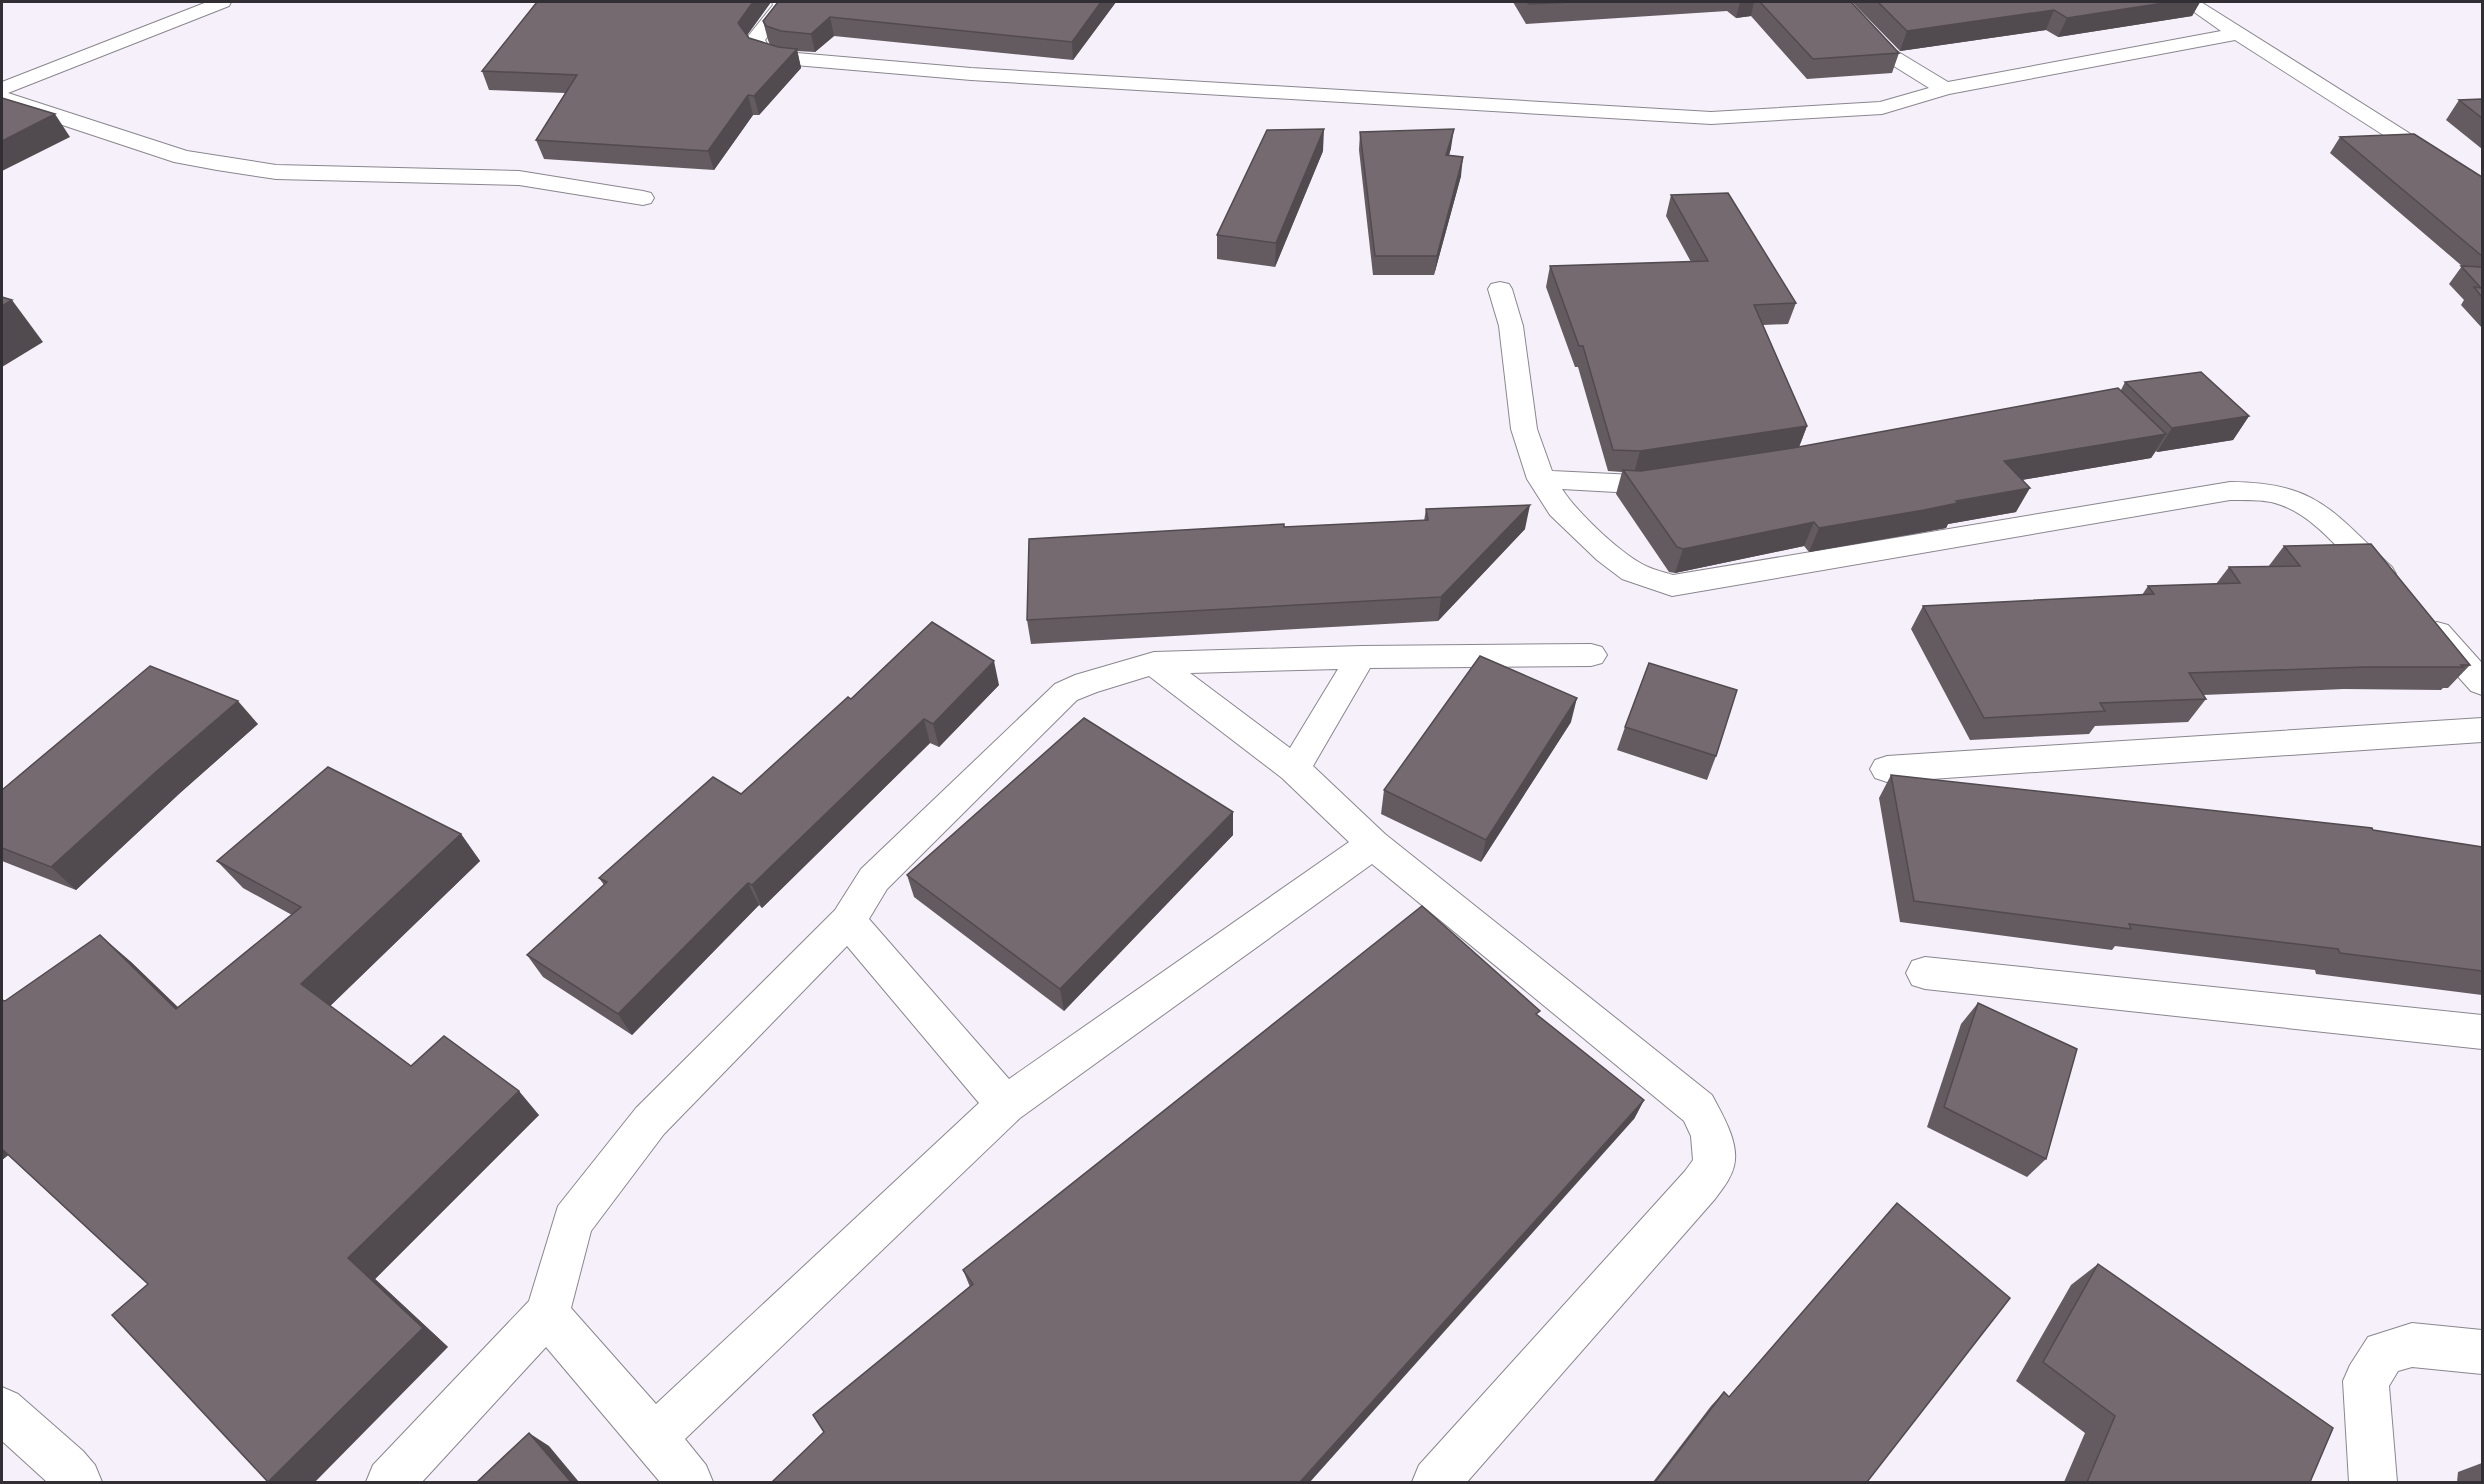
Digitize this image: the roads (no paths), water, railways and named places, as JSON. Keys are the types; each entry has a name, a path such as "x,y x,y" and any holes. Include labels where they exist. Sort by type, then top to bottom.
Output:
{"street":[{"path":"2,89 222,2"},
{"path":"781,2 782,5 755,40 762,51 783,58 971,74 1711,118 1882,108 1945,89 2239,33"},
{"path":"1839,2 1888,54 1945,89"},
{"path":"2189,2 2482,188"},
{"path":"2,99 183,158 217,164 276,172 519,178 643,198"},
{"path":"1500,289 1511,326 1524,429 1541,479 1560,508 1607,553 1632,572 1672,586 2166,501 2230,491 2254,490 2277,494 2307,506 2397,589"},
{"path":"1541,479 1634,484 1692,475"},
{"path":"2420,615 2482,683"},
{"path":"390,1482 546,1314 573,1221 650,1121 848,921 874,879 1066,692 1086,683 1154,663 1361,657 1591,655"},
{"path":"1294,769 1361,657"},
{"path":"1154,663 1294,769 1373,844 1698,1108 1711,1134 1714,1165 1700,1185 1436,1482"},
{"path":"1887,769 2482,730"},
{"path":"654,1437 1006,1105 1373,844"},
{"path":"848,921 1006,1105"},
{"path":"1924,973 2482,1032"},
{"path":"546,1314 654,1437 689,1482"},
{"path":"2373,1482 2366,1381 2385,1353 2412,1345 2482,1352"},
{"path":"2,1410 66,1468 78,1482"}]}
